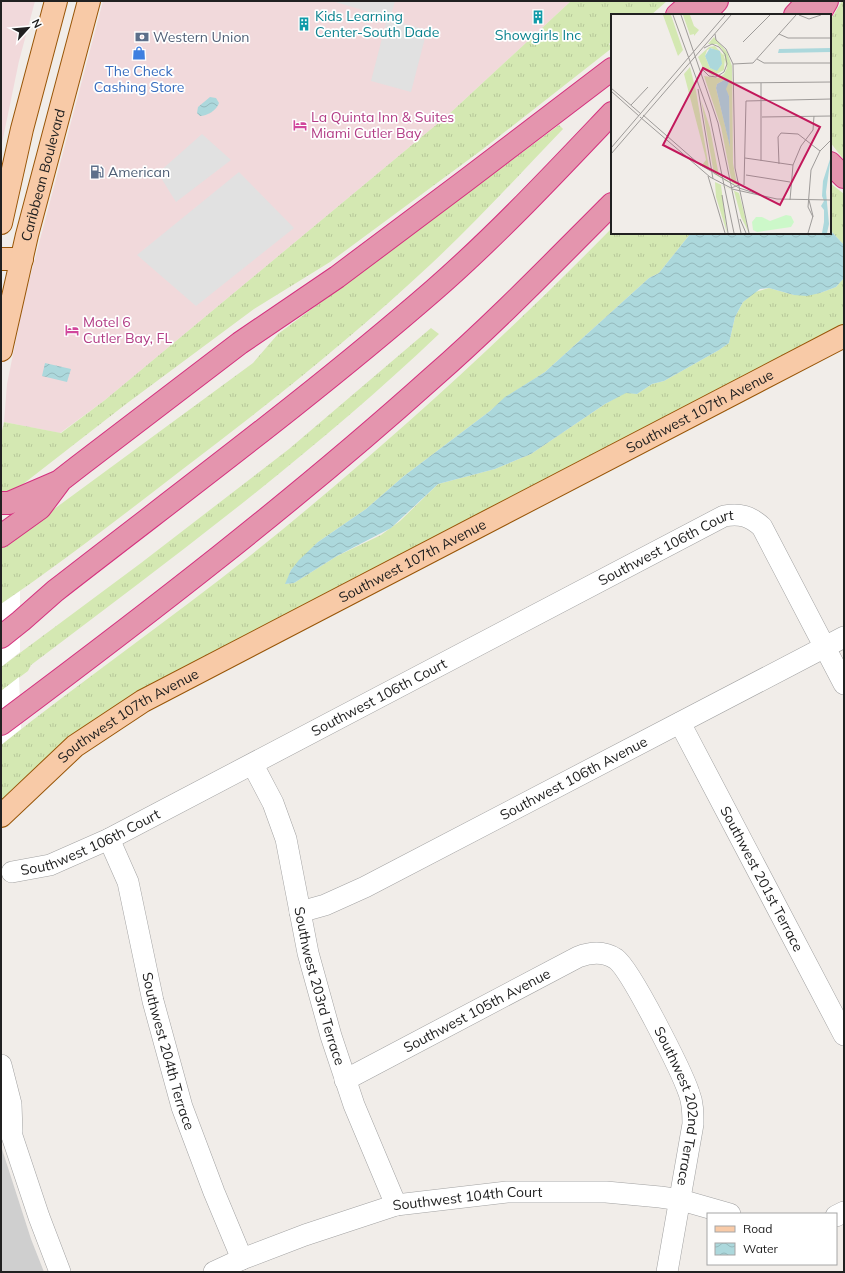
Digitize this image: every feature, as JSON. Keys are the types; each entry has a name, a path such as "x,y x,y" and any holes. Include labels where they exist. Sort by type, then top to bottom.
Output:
{"highway":[{"path":"678,14 693,1"},
{"path":"705,14 717,1"},
{"path":"796,14 808,1"},
{"path":"820,14 827,1"},
{"path":"1,504 9,503 61,480 240,343 337,277 611,70"},
{"path":"1,637 14,617 55,591 330,378 434,290 523,205 611,114"},
{"path":"831,164 844,177"},
{"path":"1,724 163,601 336,462 433,378 510,306 611,205"},
{"path":"1,536 40,508 61,480"}],"main road":[{"name":"Caribbean Boulevard","path":"1,223 22,129 56,1"},
{"name":"Caribbean Boulevard","path":"1,350 11,259 54,136 89,1"},
{"path":"22,129 54,136"},
{"name":"Southwest 107th Avenue","path":"1,816 74,746 143,701 844,336"}],"street":[{"name":"Southwest 106th Court","path":"12,872 50,865 109,839 252,765 715,519 734,514 742,514 755,521 766,534 825,648"},
{"name":"Southwest 106th Avenue","path":"300,912 325,905 365,887 844,637"},
{"path":"825,648 844,684"},
{"name":"Southwest 201st Terrace","path":"680,723 844,1035"},
{"name":"Southwest 203rd Terrace","path":"252,765 273,803 282,825 319,994 354,1105 396,1205"},
{"name":"Southwest 204th Terrace","path":"109,839 128,882 153,1001 182,1107 214,1192 242,1259"},
{"name":"Southwest 105th Avenue","path":"345,1080 578,957 596,953 610,956"},
{"name":"Southwest 202nd Terrace","path":"610,956 621,963 628,973 678,1067 690,1094 693,1124 681,1200 667,1272"},
{"path":"1,1065 11,1104 12,1136"},
{"path":"1,1115 12,1136 60,1272"},
{"name":"Southwest 104th Court","path":"214,1272 242,1259 305,1235 396,1205 507,1192 606,1192 681,1200 726,1213"}],"shaded area":[{"path":"1,1 35,1 19,61 1,148"},
{"path":"103,1 571,1 448,115 105,400 60,433 4,422 7,384 24,300"},
{"path":"332,1 395,1 390,18"},
{"path":"387,19 427,30 411,92 371,81"},
{"path":"202,134 231,160 176,202 158,173"},
{"path":"239,172 294,228 196,306 137,255"},
{"path":"1,1146 31,1239 44,1272 1,1272"}],"green space":[{"path":"571,1 667,1 652,14 611,14 611,42 609,44 611,49 483,149 330,262 254,309 126,404 18,488 1,494 1,435 4,422 61,433 105,400 448,115"},
{"path":"842,1 844,1 844,160 831,143 831,19"},
{"path":"559,125 563,129 482,214 431,264 371,318 276,397 212,447 91,539 1,604 1,548 253,363 278,334"},
{"path":"831,184 844,194 844,245 831,231"},
{"path":"611,229 611,234 690,234 659,273 649,278 545,372 506,397 490,411 404,476 366,509 318,542 291,570 286,584 294,583 337,556 381,535 400,521 438,484 495,469 531,454 605,404 626,392 637,394 652,384 664,381 719,350 729,343 735,317 743,302 755,292 769,288 794,295 820,293 836,287 844,278 844,325 49,757 1,802 1,745 251,555 345,477 481,356"},
{"path":"431,328 439,334 391,379 341,422 240,505 31,665 28,671 1,691 1,667 141,563 289,449"}],"water":[{"path":"210,97 216,98 219,103 218,106 206,115 200,116 197,113 198,107"},
{"path":"831,231 844,245 844,278 836,287 807,296 794,295 769,288 760,289 743,302 735,317 729,343 719,350 664,381 652,384 637,394 626,393 605,404 531,454 495,469 438,484 391,528 337,556 294,583 285,584 291,570 318,542 366,509 404,476 490,411 505,397 545,372 649,278 659,273 690,234 831,234"},
{"path":"45,363 71,369 67,382 42,376"}],"pier":[{"path":"20,591 20,652 1,667 1,604"},
{"path":"19,677 21,729 1,745 1,691"}],"place":[{"name":"Showgirls Inc","path":"538,17"},
{"name":"Kids Learning Center-South Dade","path":"304,24"},
{"name":"Western Union","path":"142,37"},
{"name":"The Check Cashing Store","path":"139,53"},
{"name":"La Quinta Inn & Suites Miami Cutler Bay","path":"300,125"},
{"name":"American","path":"97,172"},
{"name":"Motel 6 Cutler Bay, FL","path":"72,330"}]}
